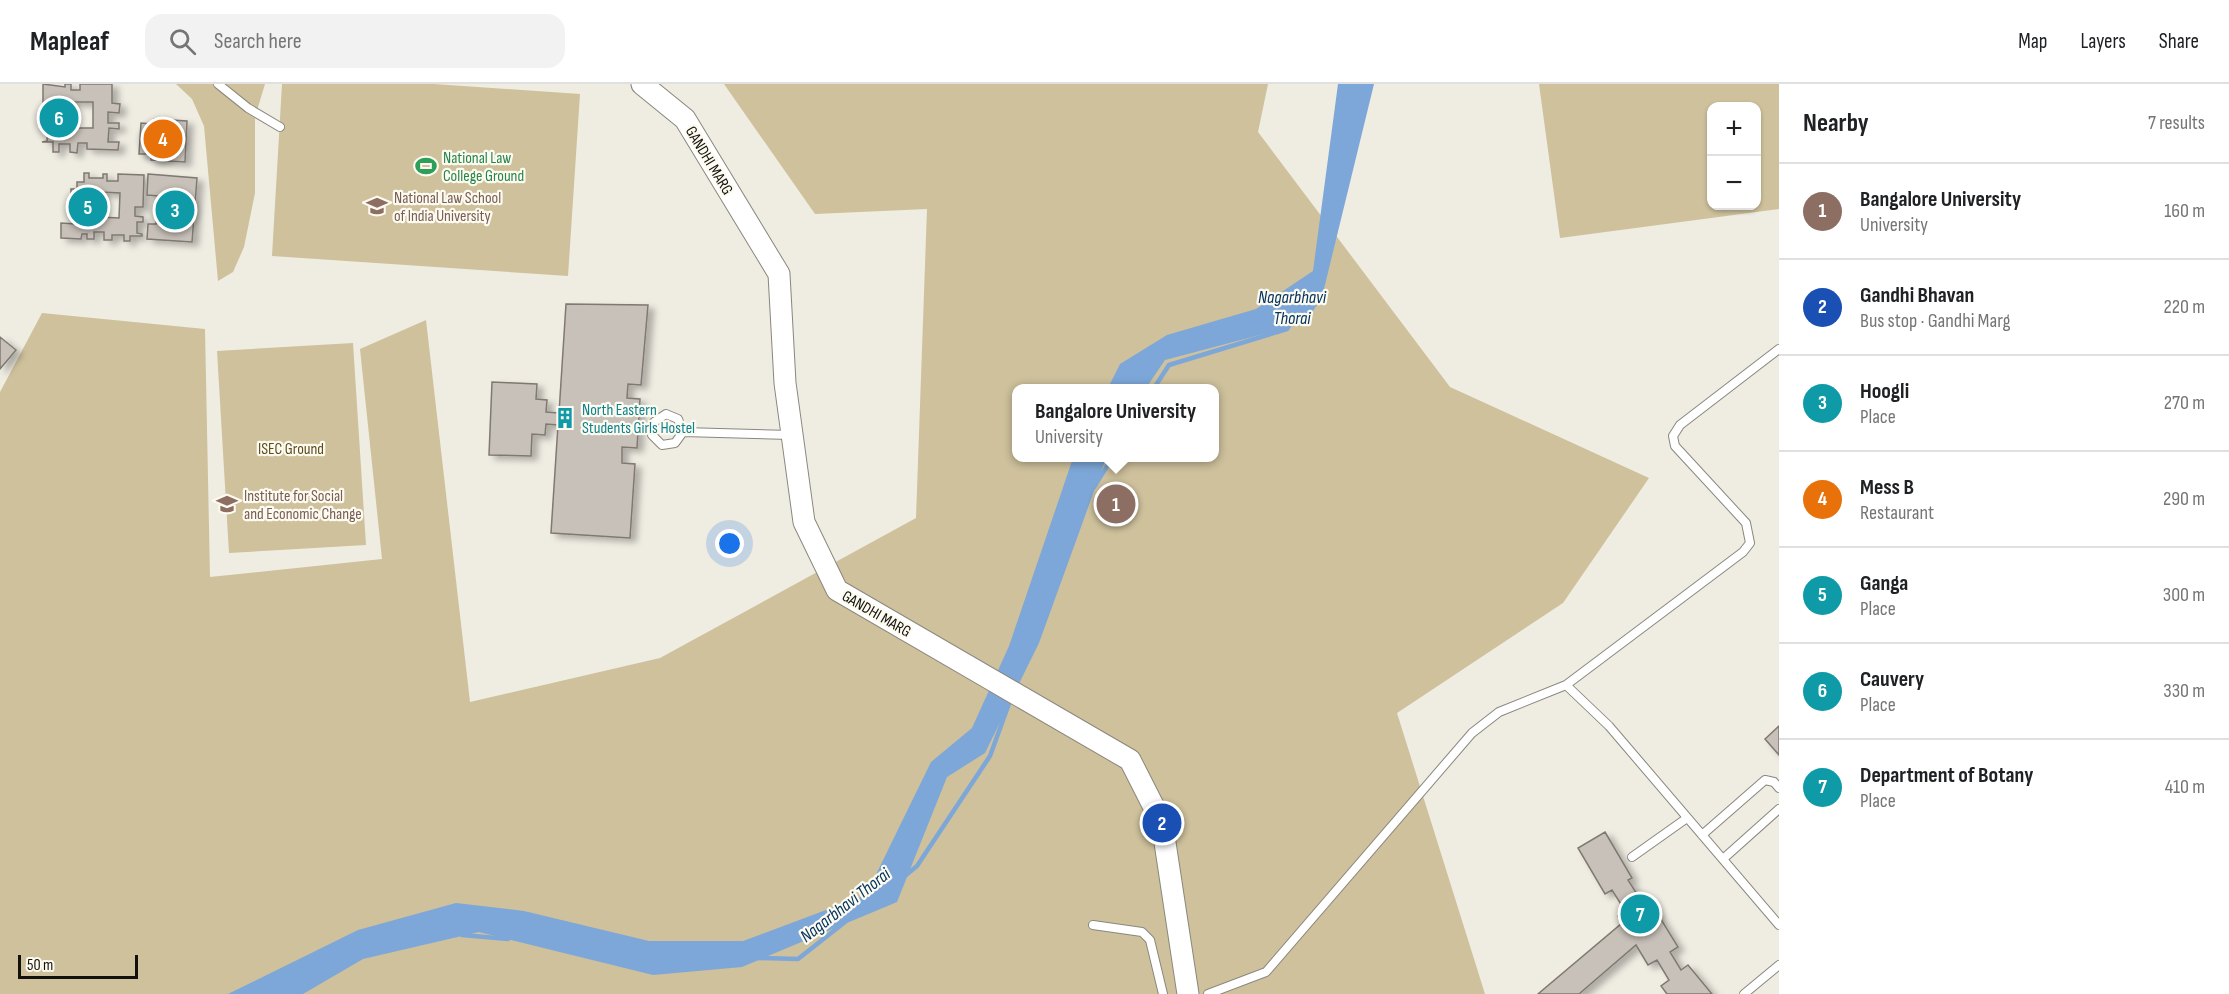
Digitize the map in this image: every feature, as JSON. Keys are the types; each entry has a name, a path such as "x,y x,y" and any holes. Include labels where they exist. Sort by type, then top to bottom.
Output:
{"main road":[{"name":"GANDHI MARG","path":"642,84 686,119 779,274 786,383 804,522 837,590 1130,760 1162,823 1188,994"}],"lane":[{"path":"218,84 248,108 280,127"},
{"path":"1208,994 1266,972 1472,733 1499,712 1566,685 1743,552 1750,543 1746,523 1675,446 1673,436 1680,425 1779,349"},
{"path":"666,414 678,419 683,432 675,443 662,445 652,435 654,422 666,414"},
{"path":"683,432 793,435"},
{"path":"1566,685 1609,726 1779,925"},
{"path":"1702,835 1765,780 1774,782 1779,788"},
{"path":"1723,859 1779,809"},
{"path":"1632,857 1687,818"},
{"path":"1092,926 1142,932 1150,940 1163,994"},
{"path":"1744,994 1779,965"}],"green space":[{"path":"176,84 265,84 255,117 255,193 244,247 233,272 218,281 204,126 192,99"},
{"name":"National Law College Ground","path":"282,84 434,84 580,94 568,276 272,256"},
{"path":"724,84 1268,84 1258,132 1450,387 1649,478 1563,603 1397,713 1485,994 0,994 0,392 42,313 205,329 210,577 382,559 360,349 426,320 470,702 660,658 916,518 927,209 815,214"},
{"path":"1539,84 1779,84 1779,209 1560,238"},
{"name":"ISEC Ground","path":"353,343 366,545 229,553 217,351"}],"water":[{"name":"Nagarbhavi Thorai","path":"1338,84 1374,84 1322,297 1305,323 1165,360 1149,384 1110,384 1120,364 1167,335 1256,309 1313,271"},
{"name":"Nagarbhavi Thorai","path":"1072,462 1105,462 1039,643 985,753 947,777 897,902 742,967 653,975 479,932 363,959 303,994 228,994 358,930 456,903 524,911 649,941 743,941 866,895 931,762 972,728 1009,646"}],"building":[{"path":"43,84 65,87 65,84 71,84 71,90 80,90 80,84 112,84 112,103 120,104 119,113 108,112 108,123 119,123 119,129 109,128 108,142 119,142 118,150 87,149 87,143 78,143 77,153 70,152 70,144 59,144 59,152 53,152 53,142 42,142 47,141 48,125 50,125 50,112 43,112","holes":["68,102 93,102 93,128 67,128"]},
{"path":"154,119 187,121 185,162 151,160 151,154 139,154 141,123 153,124"},
{"path":"84,173 89,173 89,178 103,178 103,174 107,174 107,181 118,181 118,174 144,175 143,207 135,207 135,216 143,217 143,222 137,222 137,233 142,236 130,236 130,241 124,241 124,235 112,235 112,240 104,240 104,232 94,232 94,239 87,239 87,234 82,234 81,239 61,238 61,223 76,224 77,216 71,216 71,210 77,210 77,198 71,198 71,189 77,189 77,182 84,182","holes":["100,192 120,193 119,218 99,217"]},
{"path":"148,174 197,178 192,242 147,239 148,224 156,224 158,196 147,195"},
{"name":"North Eastern Students Girls Hostel","path":"566,304 648,305 641,385 628,384 627,398 640,399 637,448 622,447 622,463 635,464 630,538 551,533 558,425 546,424 545,435 532,434 531,456 489,455 492,382 537,384 536,399 547,400 546,412 559,413"},
{"path":"0,337 16,350 0,369"},
{"path":"1779,726 1779,755 1765,739"},
{"path":"1605,832 1632,878 1628,880 1642,902 1648,898 1678,947 1670,952 1681,970 1688,965 1712,994 1667,994 1661,986 1669,980 1657,960 1648,965 1636,945 1579,994 1538,994 1622,923 1618,916 1626,912 1612,890 1605,894 1578,848"}],"waterway":[{"name":"Nagarbhavi Thorai","path":"1157,384 1169,365 1287,329 1291,323"},
{"name":"Nagarbhavi Thorai","path":"1094,487 1110,462"},
{"name":"Nagarbhavi Thorai","path":"906,875 917,866 990,756 1011,698"},
{"name":"Nagarbhavi Thorai","path":"758,958 798,959 845,922"},
{"name":"Nagarbhavi Thorai","path":"462,935 508,939"}],"place":[{"name":"Cauvery","path":"59,118"},
{"name":"Mess B","path":"163,139"},
{"name":"National Law College Ground","path":"426,166"},
{"name":"National Law School of India University","path":"377,206"},
{"name":"Ganga","path":"88,207"},
{"name":"Hoogli","path":"175,210"},
{"name":"North Eastern Students Girls Hostel","path":"565,418"},
{"name":"Institute for Social and Economic Change","path":"227,504"},
{"name":"Bangalore University","path":"1116,504"},
{"name":"Gandhi Bhavan","path":"1162,823"},
{"name":"Department of Botany","path":"1640,914"}]}
